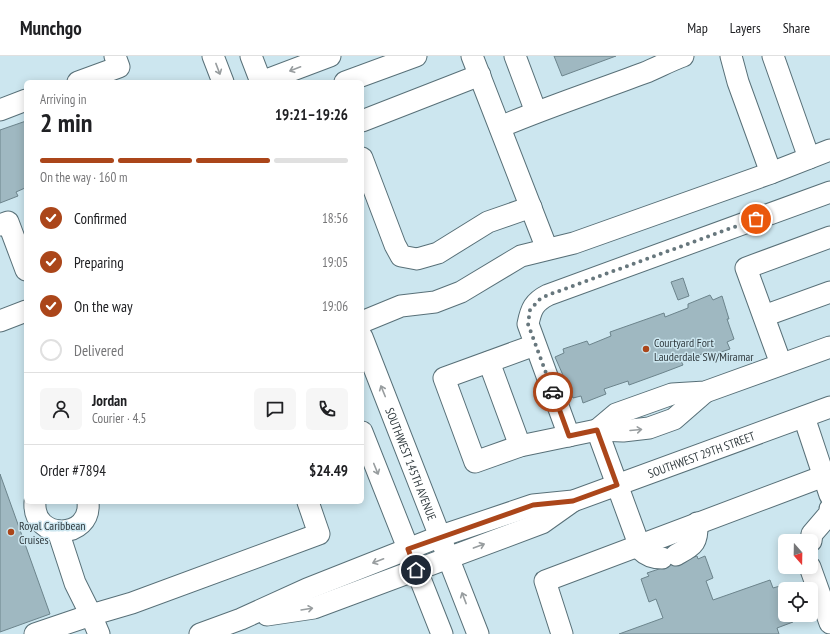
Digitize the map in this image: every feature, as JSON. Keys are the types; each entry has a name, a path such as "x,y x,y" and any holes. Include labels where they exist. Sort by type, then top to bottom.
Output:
{"street":[{"path":"89,80 119,67 115,56"},
{"path":"213,56 222,80"},
{"path":"251,56 260,80"},
{"path":"266,80 330,56"},
{"path":"348,80 373,63 416,56"},
{"path":"472,56 547,249"},
{"path":"515,56 536,112"},
{"path":"500,127 536,112 646,72 666,62 683,56"},
{"path":"731,56 738,82 771,173"},
{"path":"774,56 809,158"},
{"path":"364,120 480,75"},
{"path":"0,110 24,101"},
{"path":"364,321 401,306 435,302 461,292 521,256 574,242 771,173 830,150"},
{"path":"364,163 395,245 401,256 417,259 438,253 488,222 531,207"},
{"path":"569,436 528,324 530,310 540,299 830,192"},
{"path":"0,225 8,222 24,265"},
{"path":"781,364 746,268 830,237"},
{"path":"764,316 830,292"},
{"path":"0,321 24,312"},
{"name":"SOUTHWEST 145TH AVENUE","path":"364,342 478,634"},
{"path":"535,345 444,378 475,462 520,446 597,430 616,414 672,394 705,392 830,347"},
{"path":"490,362 520,446"},
{"name":"SOUTHWEST 29TH STREET","path":"241,619 307,589 441,536 533,505 573,501 830,407"},
{"path":"804,417 830,495"},
{"path":"597,430 641,550 654,558 669,557 692,545 696,540 697,523"},
{"path":"364,437 442,634"},
{"path":"562,634 545,581 824,476"},
{"name":"SOUTHWEST 29TH STREET","path":"241,619 314,608 542,523 573,501"},
{"path":"35,504 36,513 40,520 46,526 58,531 70,530 78,526 84,520 88,512 88,504"},
{"path":"34,634 132,603 319,534 309,504"},
{"path":"812,534 830,513 830,509"},
{"path":"58,531 75,583 99,634"},
{"path":"812,574 830,623"},
{"path":"200,634 241,619"}],"building":[{"path":"554,56 616,56 562,76"},
{"path":"24,122 24,188 16,192 18,196 0,203 0,130"},
{"path":"683,278 689,296 678,300 671,282"},
{"name":"Courtyard Fort Lauderdale SW/Miramar","path":"710,295 713,300 722,296 729,319 727,319 734,339 727,342 730,349 707,357 705,353 681,361 683,365 629,385 628,381 604,389 606,394 583,403 581,396 573,398 555,357 564,353 563,349 587,341 589,345 611,336 610,332 664,313 665,317 688,308 688,304"},
{"path":"0,474 50,614 0,632"},
{"path":"672,545 678,562 697,556 698,559 705,556 713,578 706,581 713,600 770,580 773,588 778,587 778,622 793,622 777,628 779,634 619,634 663,618 656,599 649,602 641,579 649,576 647,573 665,567 659,550"}],"way so far":[{"path":"553,392 528,324 530,310 540,299 756,219"}],"place":[{"name":"Courtyard Fort Lauderdale SW/Miramar","path":"646,349"},
{"name":"Royal Caribbean Cruises","path":"11,532"}],"route":[{"path":"416,570 408,549 441,536 533,505 573,501 617,485 597,430 569,436 553,392"}]}
